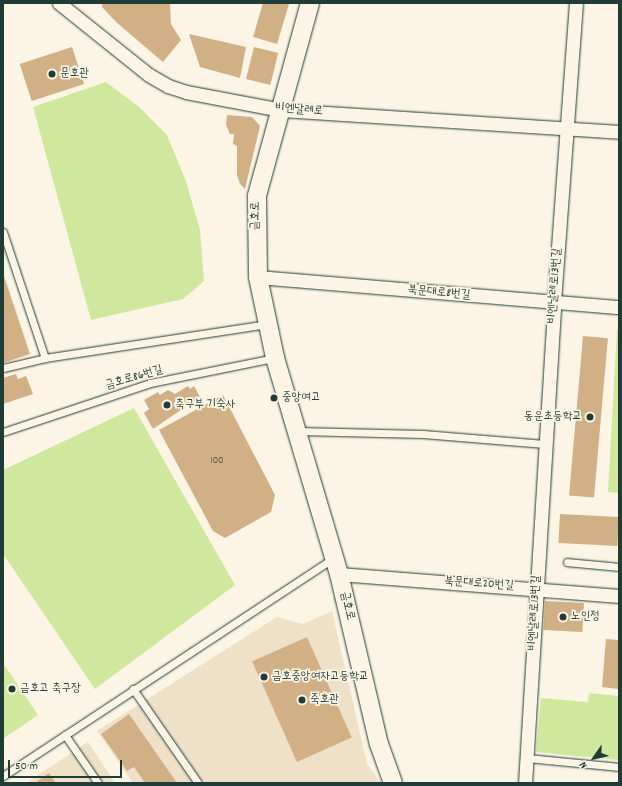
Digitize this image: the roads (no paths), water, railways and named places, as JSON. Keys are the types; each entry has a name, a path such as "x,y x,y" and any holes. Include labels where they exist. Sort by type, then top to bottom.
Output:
{"street":[{"name":"비엔날레로","path":"59,3 136,66 168,86 212,97 281,110 568,127 619,132"},
{"name":"금호로","path":"310,3 257,196 258,278 274,358 337,566 379,744 393,783"},
{"path":"568,127 576,3"},
{"name":"비엔날레로13번길","path":"525,783 528,758 536,589 554,302 568,127"},
{"name":"북문대로8번길","path":"258,278 619,307"},
{"name":"북문대로20번길","path":"337,566 536,589 619,596"}],"lane":[{"path":"3,232 45,358"},
{"path":"3,368 45,358 267,324"},
{"name":"금호로86번길","path":"3,432 150,383 274,358"},
{"path":"296,431 423,434 545,444"},
{"path":"567,562 619,567"},
{"path":"3,776 133,689 337,566"},
{"path":"133,689 198,783"},
{"path":"65,735 98,783"},
{"path":"528,758 619,767"}],"place":[{"name":"문호관","path":"52,74"},
{"name":"중앙여고","path":"274,398"},
{"name":"축구부 기숙사","path":"167,405"},
{"name":"동운초등학교","path":"590,417"},
{"name":"노인정","path":"563,617"},
{"name":"금호중앙여자고등학교","path":"264,677"},
{"name":"금호고 축구장","path":"12,689"},
{"name":"죽호관","path":"302,700"}]}
